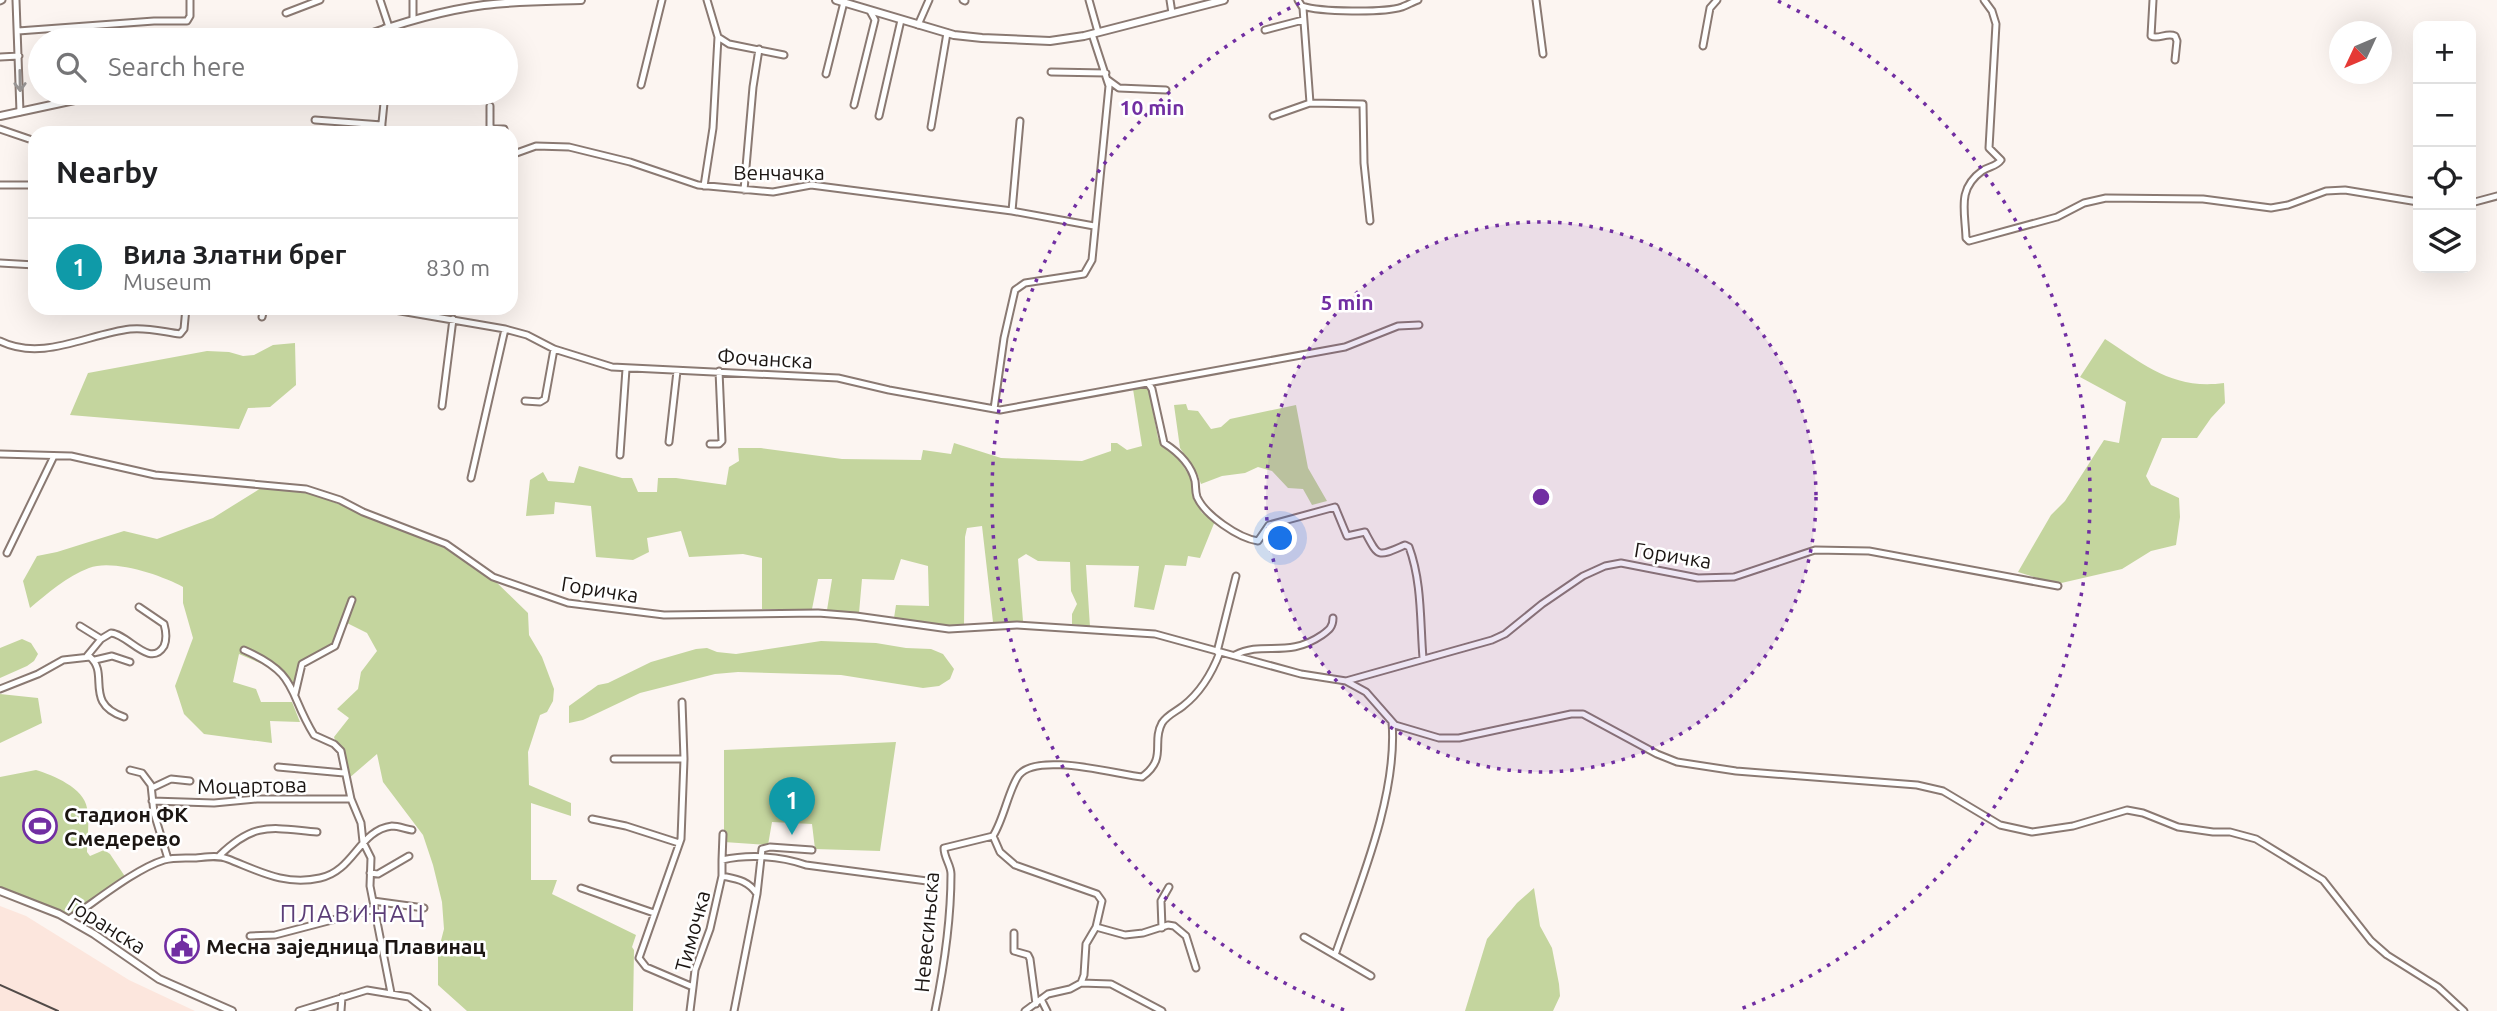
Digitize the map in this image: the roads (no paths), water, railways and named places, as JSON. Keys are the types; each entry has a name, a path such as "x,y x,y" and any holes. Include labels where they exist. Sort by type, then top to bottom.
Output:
{"main road":[{"path":"387,27 413,19 485,5 581,0"},
{"path":"840,1 947,33 1043,41 1070,39 1201,3 1223,0"},
{"path":"0,116 52,105"},
{"name":"Горанска","path":"0,891 69,919 159,979 232,1011"}],"street":[{"path":"16,0 20,112"},
{"path":"55,28 154,20 187,21 190,16 190,0"},
{"path":"286,13 320,0"},
{"path":"380,0 387,27"},
{"path":"413,0 413,19"},
{"path":"641,85 662,0"},
{"path":"704,186 713,128 718,37 706,0"},
{"path":"918,25 929,0"},
{"path":"993,409 1015,290 1025,284 1081,275 1087,271 1093,254 1108,80 1089,0"},
{"path":"1170,0 1172,13"},
{"path":"1310,103 1300,3 1317,9 1387,9 1401,8 1418,0"},
{"path":"1536,0 1543,54"},
{"path":"1703,46 1710,8 1717,0"},
{"path":"1984,0 1992,11 1996,24 1989,148 2001,160 1982,171 1966,187 1964,197 1968,240 2005,233 2057,217 2084,203 2106,198 2203,199 2271,208 2288,205 2326,191 2345,190 2413,201"},
{"path":"2153,0 2151,36 2175,36 2175,60"},
{"path":"826,74 840,1"},
{"path":"854,105 875,18 869,10"},
{"path":"879,116 901,20"},
{"path":"1265,30 1303,20"},
{"path":"18,31 28,30"},
{"path":"931,127 947,33"},
{"path":"718,37 729,44 784,55"},
{"path":"744,190 752,87 759,49"},
{"path":"0,57 19,56"},
{"path":"1051,72 1106,73"},
{"path":"1108,80 1119,88 1166,90"},
{"path":"1273,116 1310,103 1363,104 1364,163 1370,221"},
{"path":"315,120 382,125 384,105"},
{"path":"490,106 490,126"},
{"path":"1012,211 1020,121"},
{"path":"0,129 28,139"},
{"name":"Венчачка","path":"518,152 536,146 569,147 630,162 704,186 773,192 811,185 1012,211 1094,226"},
{"path":"0,185 28,185"},
{"path":"2476,202 2497,196"},
{"path":"0,262 28,264"},
{"path":"0,341 41,348 63,346 130,329 180,334 184,329 185,315"},
{"name":"Фочанска","path":"428,315 505,329 596,363 626,369 838,378 888,390 1007,410 1345,347 1398,326 1419,325"},
{"path":"442,406 453,319"},
{"path":"471,478 505,329"},
{"path":"525,401 540,402 545,399 554,349"},
{"path":"620,455 626,369"},
{"path":"669,442 677,371"},
{"path":"710,444 719,444 722,441 719,371"},
{"path":"1148,383 1152,389 1164,443 1178,452 1188,467 1204,510 1228,527 1258,541 1269,525 1335,507 1347,536 1365,532 1372,548 1380,552 1387,553 1405,545 1409,547 1418,577 1423,658"},
{"name":"Горичка","path":"0,454 85,458 165,476 306,489 340,500 374,517 446,544 490,575 565,602 664,615 810,613 856,615 949,629 1017,625 1155,634 1301,674 1346,681 1366,692 1392,722 1423,734 1451,738 1502,730 1571,714 1583,714 1677,762 1736,771 1917,785 1943,791 2000,825 2032,832 2073,825 2127,810 2143,813 2178,827 2230,832 2256,839 2323,880 2371,941 2387,955 2438,987 2464,1011"},
{"path":"7,553 54,456"},
{"name":"Горичка","path":"1346,681 1505,634 1542,604 1597,569 1620,562 1698,578 1734,578 1815,550 1869,551 2058,586"},
{"path":"1081,983 1086,944 1096,927 1103,904 1099,896 1015,865 1000,852 993,835 1016,779 1029,767 1049,764 1142,777 1150,770 1157,758 1162,723 1185,704 1207,679 1219,652 1236,576"},
{"path":"295,694 302,664 335,646 352,600"},
{"path":"0,689 38,674 59,662 87,656 106,635 115,633 124,637 144,653 151,654 161,649 166,637 164,624 139,607"},
{"name":"Горичка","path":"1235,655 1251,650 1287,650 1302,647 1329,630 1333,618"},
{"path":"80,626 101,639"},
{"path":"243,650 276,667 295,694 314,735 340,749 351,799 360,818 363,842 370,854 374,909 381,933 391,993"},
{"path":"87,656 95,660 111,656 130,662"},
{"path":"95,660 100,697 110,710 124,717"},
{"name":"Тимочка","path":"682,702 684,759 679,843 639,955 640,962 646,967 693,987"},
{"path":"1335,955 1371,853 1382,810 1392,758 1392,722"},
{"path":"614,759 684,759"},
{"path":"278,767 344,773"},
{"path":"130,770 142,773 152,788 154,813 168,859"},
{"path":"152,788 172,779 190,780"},
{"name":"Моцартова","path":"152,801 214,803 257,799 351,799"},
{"path":"592,819 626,826 679,843"},
{"path":"69,919 142,871 168,859 219,856 279,878 307,880 327,876 340,869 355,855 368,836 390,827 412,830"},
{"path":"219,856 240,839 263,828 317,832"},
{"path":"722,876 723,834"},
{"name":"Невесињска","path":"935,1011 945,953 950,895 951,872 944,848 993,835"},
{"path":"734,1011 764,847 811,850"},
{"path":"370,873 378,874 409,856"},
{"path":"722,860 761,857 927,881"},
{"name":"Тимочка","path":"690,1011 695,970 719,895 722,876 741,880 757,894"},
{"path":"1162,928 1161,901 1169,887"},
{"path":"581,888 654,913"},
{"path":"373,901 424,908"},
{"path":"250,936 275,935 374,909"},
{"path":"1096,927 1125,935 1174,926 1186,936 1196,968"},
{"path":"1014,933 1014,951 1028,955 1038,1001 1047,1011"},
{"path":"1304,937 1371,976"},
{"path":"1025,1011 1048,994 1070,989 1081,983 1111,985 1162,1011"},
{"path":"299,1011 367,990 414,999 427,1011"},
{"path":"341,1011 342,997"}],"railway":[{"path":"0,985 58,1011"}],"place":[{"name":"Стадион ФК Смедерево","path":"40,826"},
{"name":"Вила Златни брег","path":"792,835"},
{"name":"Месна заједница Плавинац","path":"182,946"}],"district":[{"name":"ПЛАВИНАЦ","path":"353,913"}]}
